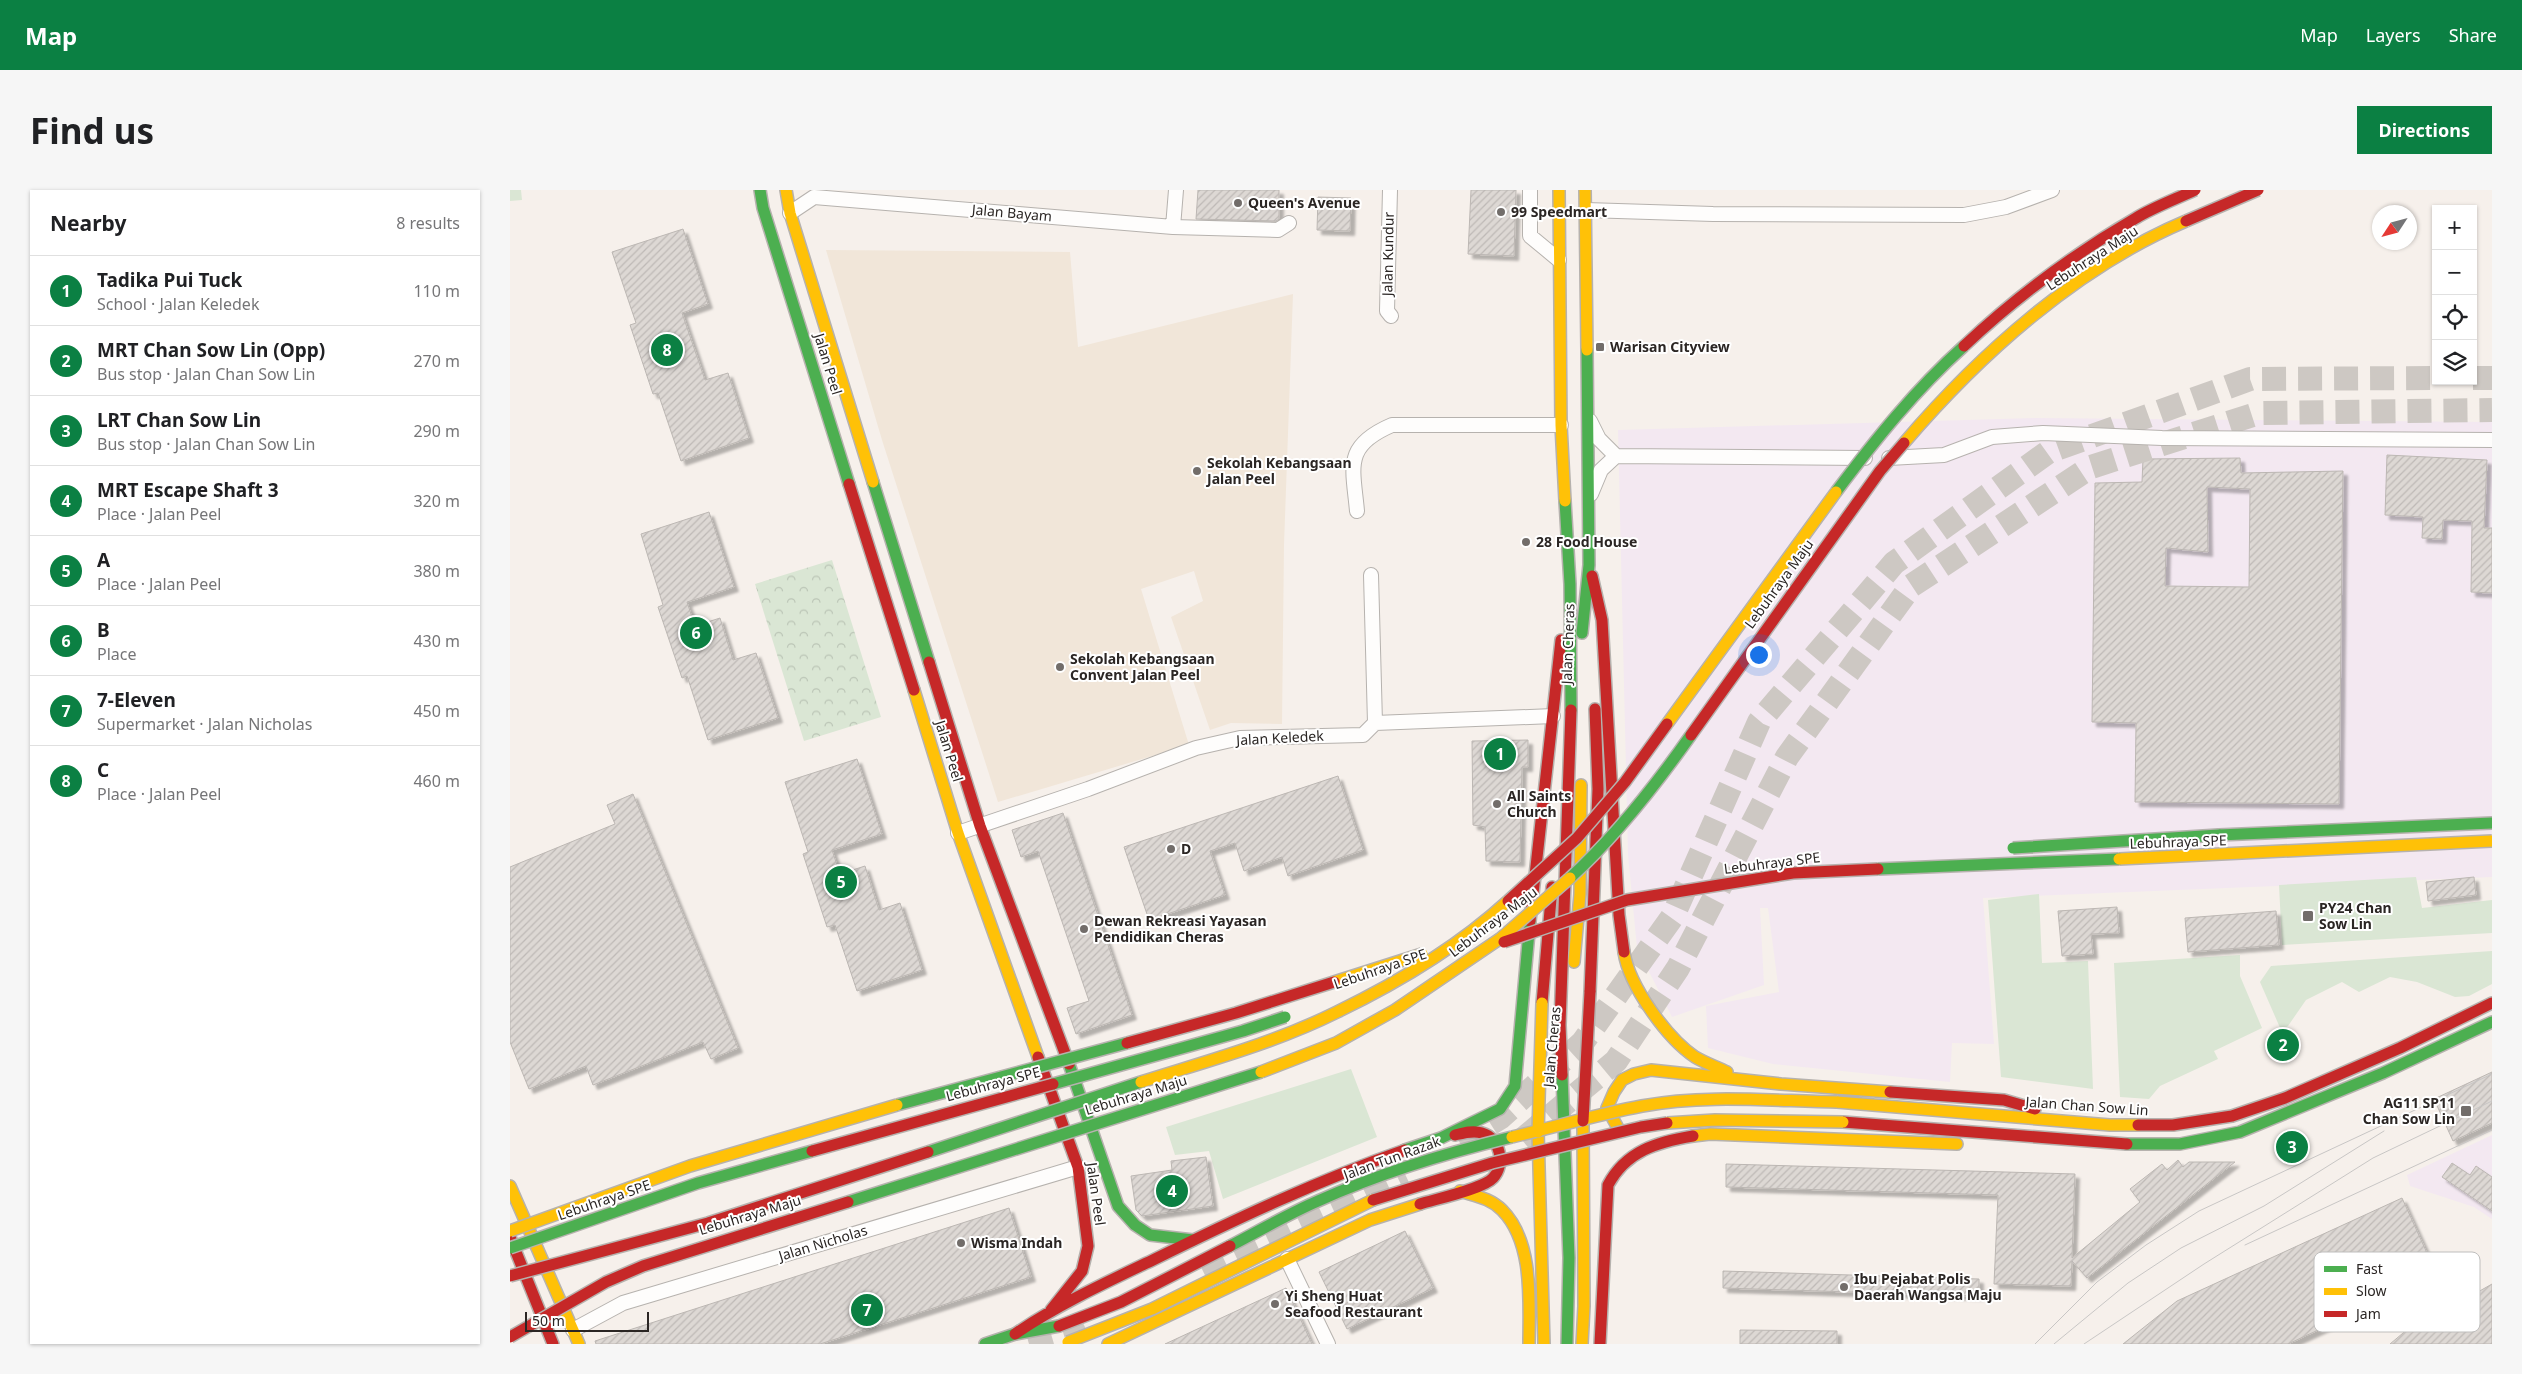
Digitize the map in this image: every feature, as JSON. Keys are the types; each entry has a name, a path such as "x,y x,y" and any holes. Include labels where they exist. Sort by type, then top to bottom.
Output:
{"main road":[{"name":"Jalan Peel","path":"760,190 763,208 958,833 1118,1206 1133,1224 1156,1238 1193,1240"},
{"name":"Jalan Peel","path":"786,190 790,213 980,826 1036,979 1041,1024 1078,1167 1088,1246 1082,1271 1051,1310"},
{"name":"Jalan Cheras","path":"1559,190 1562,425 1570,584 1571,697 1560,1025 1569,1258 1567,1344"},
{"name":"Jalan Cheras","path":"1562,1098 1580,894 1582,615 1589,565 1585,190"},
{"name":"Lebuhraya Maju","path":"530,1269 708,1223 1253,1046 1336,1013 1388,985 1458,940 1500,908 1577,838 1625,782 1772,577 1876,438 1935,372 1998,315 2061,266 2137,217 2195,190"},
{"name":"Lebuhraya Maju","path":"510,1338 606,1282 643,1266 1258,1073 1336,1043 1395,1010 1501,938 1590,860 1659,780 1880,471 1935,407 1967,374 2066,290 2111,261 2160,232 2258,190"},
{"path":"1582,1344 1584,1306 1583,1121 1598,789 1589,565"},
{"path":"1589,565 1602,620 1619,915 1625,957 1640,994 1666,1028 1695,1057 1740,1078"},
{"path":"1441,1138 1500,1109 1515,1086 1535,872 1553,716 1554,688 1570,584"},
{"path":"1544,1344 1538,1152 1542,1003 1556,838 1561,697 1570,584"},
{"name":"Lebuhraya SPE","path":"2003,849 2219,835 2492,823"},
{"name":"Lebuhraya SPE","path":"1336,999 1627,900 1793,873 2214,856 2492,841"},
{"name":"Lebuhraya SPE","path":"510,1231 690,1166 848,1118 1236,1013 1626,890 1786,862 1855,858"},
{"name":"Jalan Chan Sow Lin","path":"1837,1102 2082,1121 2110,1125 2173,1125 2232,1116 2303,1090 2400,1048 2492,1003"},
{"name":"Lebuhraya SPE","path":"510,1248 698,1183 1243,1031 1299,1012"},
{"path":"1066,1343 1152,1309 1359,1205 1419,1184 1641,1127 1677,1122 1715,1120 1843,1122 2043,1139 2120,1144 2180,1144 2240,1132 2384,1073 2492,1022"},
{"path":"1677,1138 1630,1134 1618,1128 1608,1108 1612,1092 1623,1079 1635,1072 1651,1070 1740,1078 1781,1084 2004,1100 2082,1121"},
{"name":"Jalan Tun Razak","path":"985,1344 1016,1334 1059,1326 1121,1302 1318,1201 1399,1169 1462,1149 1642,1106 1701,1099 1837,1102"},
{"path":"1016,1334 1051,1310 1193,1240 1343,1172 1441,1138 1468,1132 1484,1134 1500,1150 1501,1165 1495,1178 1482,1185 1370,1220 1108,1344"},
{"path":"1600,1344 1608,1184 1617,1167 1627,1159 1657,1144 1677,1138 1710,1134 1760,1134 1965,1145"},
{"path":"1985,1144 2043,1139"},
{"path":"510,1186 579,1344"},
{"path":"1460,1192 1487,1199 1514,1224 1522,1250 1529,1344"},
{"path":"510,1237 553,1344"},
{"path":"510,1271 530,1269"},
{"path":"510,1276 530,1269"}],"street":[{"path":"1173,227 1176,190"},
{"name":"Jalan Kundur","path":"1390,190 1387,311 1391,316"},
{"path":"1530,190 1530,236 1559,260"},
{"path":"1586,210 1713,214 1964,215 2006,207 2052,190"},
{"name":"Jalan Bayam","path":"790,213 815,194 1173,227 1278,230 1289,223"},
{"path":"1588,415 1599,439 1616,456"},
{"path":"1357,511 1353,466 1357,448 1380,430 1392,425 1562,425"},
{"path":"1589,503 1600,470 1616,456 1924,457 1944,455 1992,438 2043,433 2162,438 2492,440"},
{"path":"1371,575 1375,723 1453,722 1553,716"},
{"name":"Jalan Keledek","path":"958,833 1196,748 1240,738 1362,735 1375,723"},
{"name":"Jalan Nicholas","path":"573,1330 623,1303 1078,1167"},
{"path":"1287,1258 1328,1344"}],"shaded area":[{"path":"826,250 1070,252 1078,347 1293,294 1284,545 1282,724 1231,723 1210,730 1171,617 1203,601 1194,571 1141,589 1189,745 998,802 882,440"},
{"path":"2036,418 2492,422 2492,877 1983,898 1994,1044 1952,1043 1950,1082 1773,1064 1708,1048 1706,1006 1779,992 1768,908 1760,908 1764,985 1672,1017 1637,948 1628,854 1618,430"},
{"path":"2492,1135 2492,1219 2474,1207 2410,1186 2407,1175"}],"green space":[{"path":"510,190 521,190 522,200 510,201"},
{"path":"832,560 881,717 804,741 755,584"},
{"path":"2416,877 2422,908 2492,900 2492,933 2282,945 2279,885"},
{"path":"2039,894 2042,963 2088,961 2093,1089 2001,1077 1988,900"},
{"path":"2492,951 2492,984 2469,996 2455,997 2417,982 2390,977 2359,992 2342,982 2306,1000 2288,1026 2281,1030 2260,982 2271,966"},
{"path":"2240,955 2240,976 2262,1028 2214,1051 2218,1059 2160,1086 2149,1099 2120,1097 2114,963"},
{"path":"1351,1069 1377,1137 1223,1199 1209,1151 1175,1155 1166,1127"}],"building":[{"name":"Queen's Avenue","path":"1198,190 1279,190 1279,219 1276,221 1196,219"},
{"path":"1471,190 1516,190 1514,256 1468,254"},
{"path":"1318,197 1351,198 1350,231 1317,230"},
{"path":"683,229 708,304 682,313 705,380 728,373 749,438 681,461 658,393 653,394 630,325 636,323 612,252"},
{"path":"2387,455 2487,460 2484,528 2492,528 2492,593 2471,592 2472,521 2443,520 2442,539 2422,538 2423,517 2385,515"},
{"path":"2240,458 2241,473 2343,471 2339,804 2135,802 2136,723 2092,722 2095,483 2142,482 2143,459","holes":["2207,487 2250,489 2249,587 2165,586 2166,548 2208,552"]},
{"path":"709,512 734,587 687,602 695,626 720,618 733,660 756,653 778,718 708,740 687,676 682,678 658,607 663,605 641,534"},
{"name":"All Saints Church","path":"1528,740 1528,767 1522,767 1520,862 1486,861 1485,827 1473,825 1472,741"},
{"path":"857,759 882,834 832,850 840,874 865,866 879,910 900,903 922,970 857,991 835,925 827,927 803,854 808,852 785,782"},
{"name":"D","path":"1338,776 1363,850 1288,876 1282,857 1244,871 1235,843 1210,851 1225,895 1149,920 1124,847"},
{"path":"633,794 738,1048 711,1059 703,1042 593,1085 586,1066 529,1089 510,1042 510,867 615,824 607,805"},
{"name":"Dewan Rekreasi Yayasan Pendidikan Cheras","path":"1063,813 1132,1015 1076,1034 1067,1008 1089,1001 1038,851 1021,857 1012,830"},
{"path":"2474,877 2476,895 2428,901 2426,882"},
{"path":"2117,907 2119,933 2091,934 2093,954 2062,956 2058,911"},
{"path":"2276,911 2279,945 2188,952 2185,918"},
{"name":"AG11 SP11 Chan Sow Lin","path":"2492,1072 2492,1123 2453,1141 2434,1099"},
{"path":"1206,1157 1213,1206 1142,1216 1136,1210 1131,1176 1172,1170 1171,1161"},
{"path":"2178,1160 2183,1167 2189,1162 2235,1162 2087,1278 2072,1261 2071,1286 1994,1284 1998,1195 1726,1187 1726,1164 2075,1174 2072,1258 2140,1202 2130,1189 2162,1164 2167,1170"},
{"path":"2452,1163 2470,1175 2476,1166 2492,1177 2492,1211 2442,1177"},
{"path":"2402,1198 2427,1252 2314,1252 2314,1332 2288,1344 2123,1344 2177,1301"},
{"name":"Wisma Indah","path":"1009,1208 1031,1277 820,1344 596,1344 595,1341"},
{"path":"1405,1231 1433,1288 1347,1329 1319,1272"},
{"path":"1723,1271 1979,1279 1979,1296 1723,1288"},
{"path":"2492,1284 2492,1344 2390,1344 2404,1332 2480,1332 2480,1291"},
{"path":"1286,1288 1312,1344 1165,1344"},
{"path":"1740,1330 1837,1331 1837,1344 1740,1344"}],"tunnel":[{"path":"1460,1143 1501,1117 1583,1042 1673,916 1759,722 1894,563 2048,452 2250,379 2432,378"},
{"path":"2477,378 2492,378"},
{"path":"1522,1140 1616,1061 1678,968 1787,757 1911,586 2091,467 2259,413 2492,410"},
{"path":"1202,1269 1405,1174"},
{"path":"1029,1344 1067,1333 1084,1325"}],"tram line":[{"path":"2035,1344 2097,1282 2146,1245 2199,1211 2492,1074"},
{"path":"2084,1344 2204,1264 2373,1158 2492,1101"},
{"path":"2245,1245 2492,1130"},
{"path":"2054,1344 2128,1283 2181,1248 2264,1206 2384,1131"}],"traffic: fast":[{"path":"760,190 763,208 849,484"},
{"path":"1836,492 1896,416 1964,346"},
{"path":"1582,633 1589,565 1587,350"},
{"path":"873,482 929,662"},
{"path":"1565,501 1570,584 1571,710"},
{"path":"1570,878 1634,810 1691,735"},
{"path":"2219,835 2492,823"},
{"path":"2013,848 2219,835"},
{"path":"1878,869 2119,859"},
{"path":"1405,1150 1441,1138 1500,1109 1515,1086 1530,921"},
{"path":"1053,1084 1243,1031 1285,1017"},
{"path":"2127,1144 2180,1144 2240,1132 2383,1073 2492,1022"},
{"path":"897,1105 1127,1043"},
{"path":"1069,1064 1118,1206 1135,1225 1150,1235 1193,1240"},
{"path":"848,1202 1261,1072"},
{"path":"1562,1075 1569,1258 1567,1344"},
{"path":"928,1152 1141,1082"},
{"path":"1230,1246 1307,1206 1365,1181 1438,1157 1512,1137"},
{"path":"510,1248 698,1183 812,1151"},
{"path":"985,1344 1015,1334 1059,1326"}],"traffic: slow":[{"path":"786,190 790,213 873,482"},
{"path":"1559,190 1561,425 1565,501"},
{"path":"1585,190 1587,350"},
{"path":"1904,443 1965,377 2033,316 2069,288 2107,263 2146,240 2186,221"},
{"path":"1667,724 1836,492"},
{"path":"914,690 958,833 1038,1057"},
{"path":"1574,962 1580,894 1581,785"},
{"path":"2119,859 2492,841"},
{"path":"1261,1072 1336,1043 1395,1010 1501,938 1570,878"},
{"path":"1141,1082 1265,1042 1337,1012 1382,989 1427,962 1489,918 1508,901"},
{"path":"1624,952 1627,965 1641,995 1673,1037 1695,1057 1727,1072"},
{"path":"1334,982 1422,954"},
{"path":"1538,1132 1542,1003"},
{"path":"1618,1128 1607,1108 1614,1092 1622,1080 1634,1074 1651,1070 1781,1084 1890,1092"},
{"path":"1512,1137 1610,1113 1666,1102 1715,1099 1837,1102"},
{"path":"1837,1102 2110,1125 2138,1125"},
{"path":"510,1231 690,1166 897,1105"},
{"path":"1667,1123 1715,1120 1843,1122"},
{"path":"1582,1344 1584,1306 1583,1125"},
{"path":"1538,1132 1544,1344"},
{"path":"1693,1136 1710,1134 1957,1144"},
{"path":"510,1186 579,1344"},
{"path":"1460,1191 1482,1198 1497,1206 1512,1223 1520,1239 1528,1273 1529,1344"},
{"path":"1068,1342 1152,1309 1373,1200"},
{"path":"1108,1344 1370,1220 1420,1204"}],"traffic: jam":[{"path":"1964,346 2025,293 2090,246 2143,214 2195,190"},
{"path":"2186,221 2258,190"},
{"path":"1691,735 1880,471 1904,443"},
{"path":"849,484 914,690"},
{"path":"1592,576 1602,620 1619,915 1624,952"},
{"path":"1530,921 1561,640"},
{"path":"929,662 980,826 1069,1064"},
{"path":"1590,992 1598,789 1595,709"},
{"path":"1562,1075 1560,1025 1571,710"},
{"path":"1508,901 1577,838 1625,782 1667,724"},
{"path":"1504,942 1627,900 1793,873 1878,869"},
{"path":"1542,1003 1552,887"},
{"path":"1127,1043 1236,1013 1334,982"},
{"path":"1583,1121 1590,992"},
{"path":"2138,1125 2173,1125 2232,1116 2285,1098 2400,1048 2492,1003"},
{"path":"1038,1057 1078,1167 1088,1246 1082,1271 1051,1310"},
{"path":"812,1151 1053,1084"},
{"path":"1890,1092 2004,1100 2035,1109"},
{"path":"1843,1122 2127,1144"},
{"path":"1373,1200 1492,1163 1641,1127 1667,1123"},
{"path":"1420,1204 1480,1186 1493,1178 1497,1172 1500,1159 1497,1146 1493,1140 1479,1132 1455,1135"},
{"path":"1600,1344 1608,1185 1615,1173 1633,1156 1655,1145 1693,1136"},
{"path":"1015,1334 1084,1294 1216,1229 1309,1187 1405,1150"},
{"path":"510,1276 708,1223 928,1152"},
{"path":"510,1337 606,1282 643,1266 848,1202"},
{"path":"510,1237 553,1344"},
{"path":"1059,1326 1121,1302 1230,1246"}],"place":[{"name":"Queen's Avenue","path":"1238,203"},
{"name":"99 Speedmart","path":"1501,212"},
{"name":"Warisan Cityview","path":"1600,347"},
{"name":"C","path":"667,350"},
{"name":"Sekolah Kebangsaan Jalan Peel","path":"1197,471"},
{"name":"28 Food House","path":"1526,542"},
{"name":"B","path":"696,633"},
{"name":"Sekolah Kebangsaan Convent Jalan Peel","path":"1060,667"},
{"name":"Tadika Pui Tuck","path":"1500,754"},
{"name":"All Saints Church","path":"1497,804"},
{"name":"D","path":"1171,849"},
{"name":"A","path":"841,882"},
{"name":"PY24 Chan Sow Lin","path":"2308,916"},
{"name":"Dewan Rekreasi Yayasan Pendidikan Cheras","path":"1084,929"},
{"name":"MRT Chan Sow Lin (Opp)","path":"2283,1045"},
{"name":"AG11 SP11 Chan Sow Lin","path":"2466,1111"},
{"name":"LRT Chan Sow Lin","path":"2292,1147"},
{"name":"MRT Escape Shaft 3","path":"1172,1191"},
{"name":"Wisma Indah","path":"961,1243"},
{"name":"Ibu Pejabat Polis Daerah Wangsa Maju","path":"1844,1287"},
{"name":"Yi Sheng Huat Seafood Restaurant","path":"1275,1304"},
{"name":"7-Eleven","path":"867,1310"}]}
